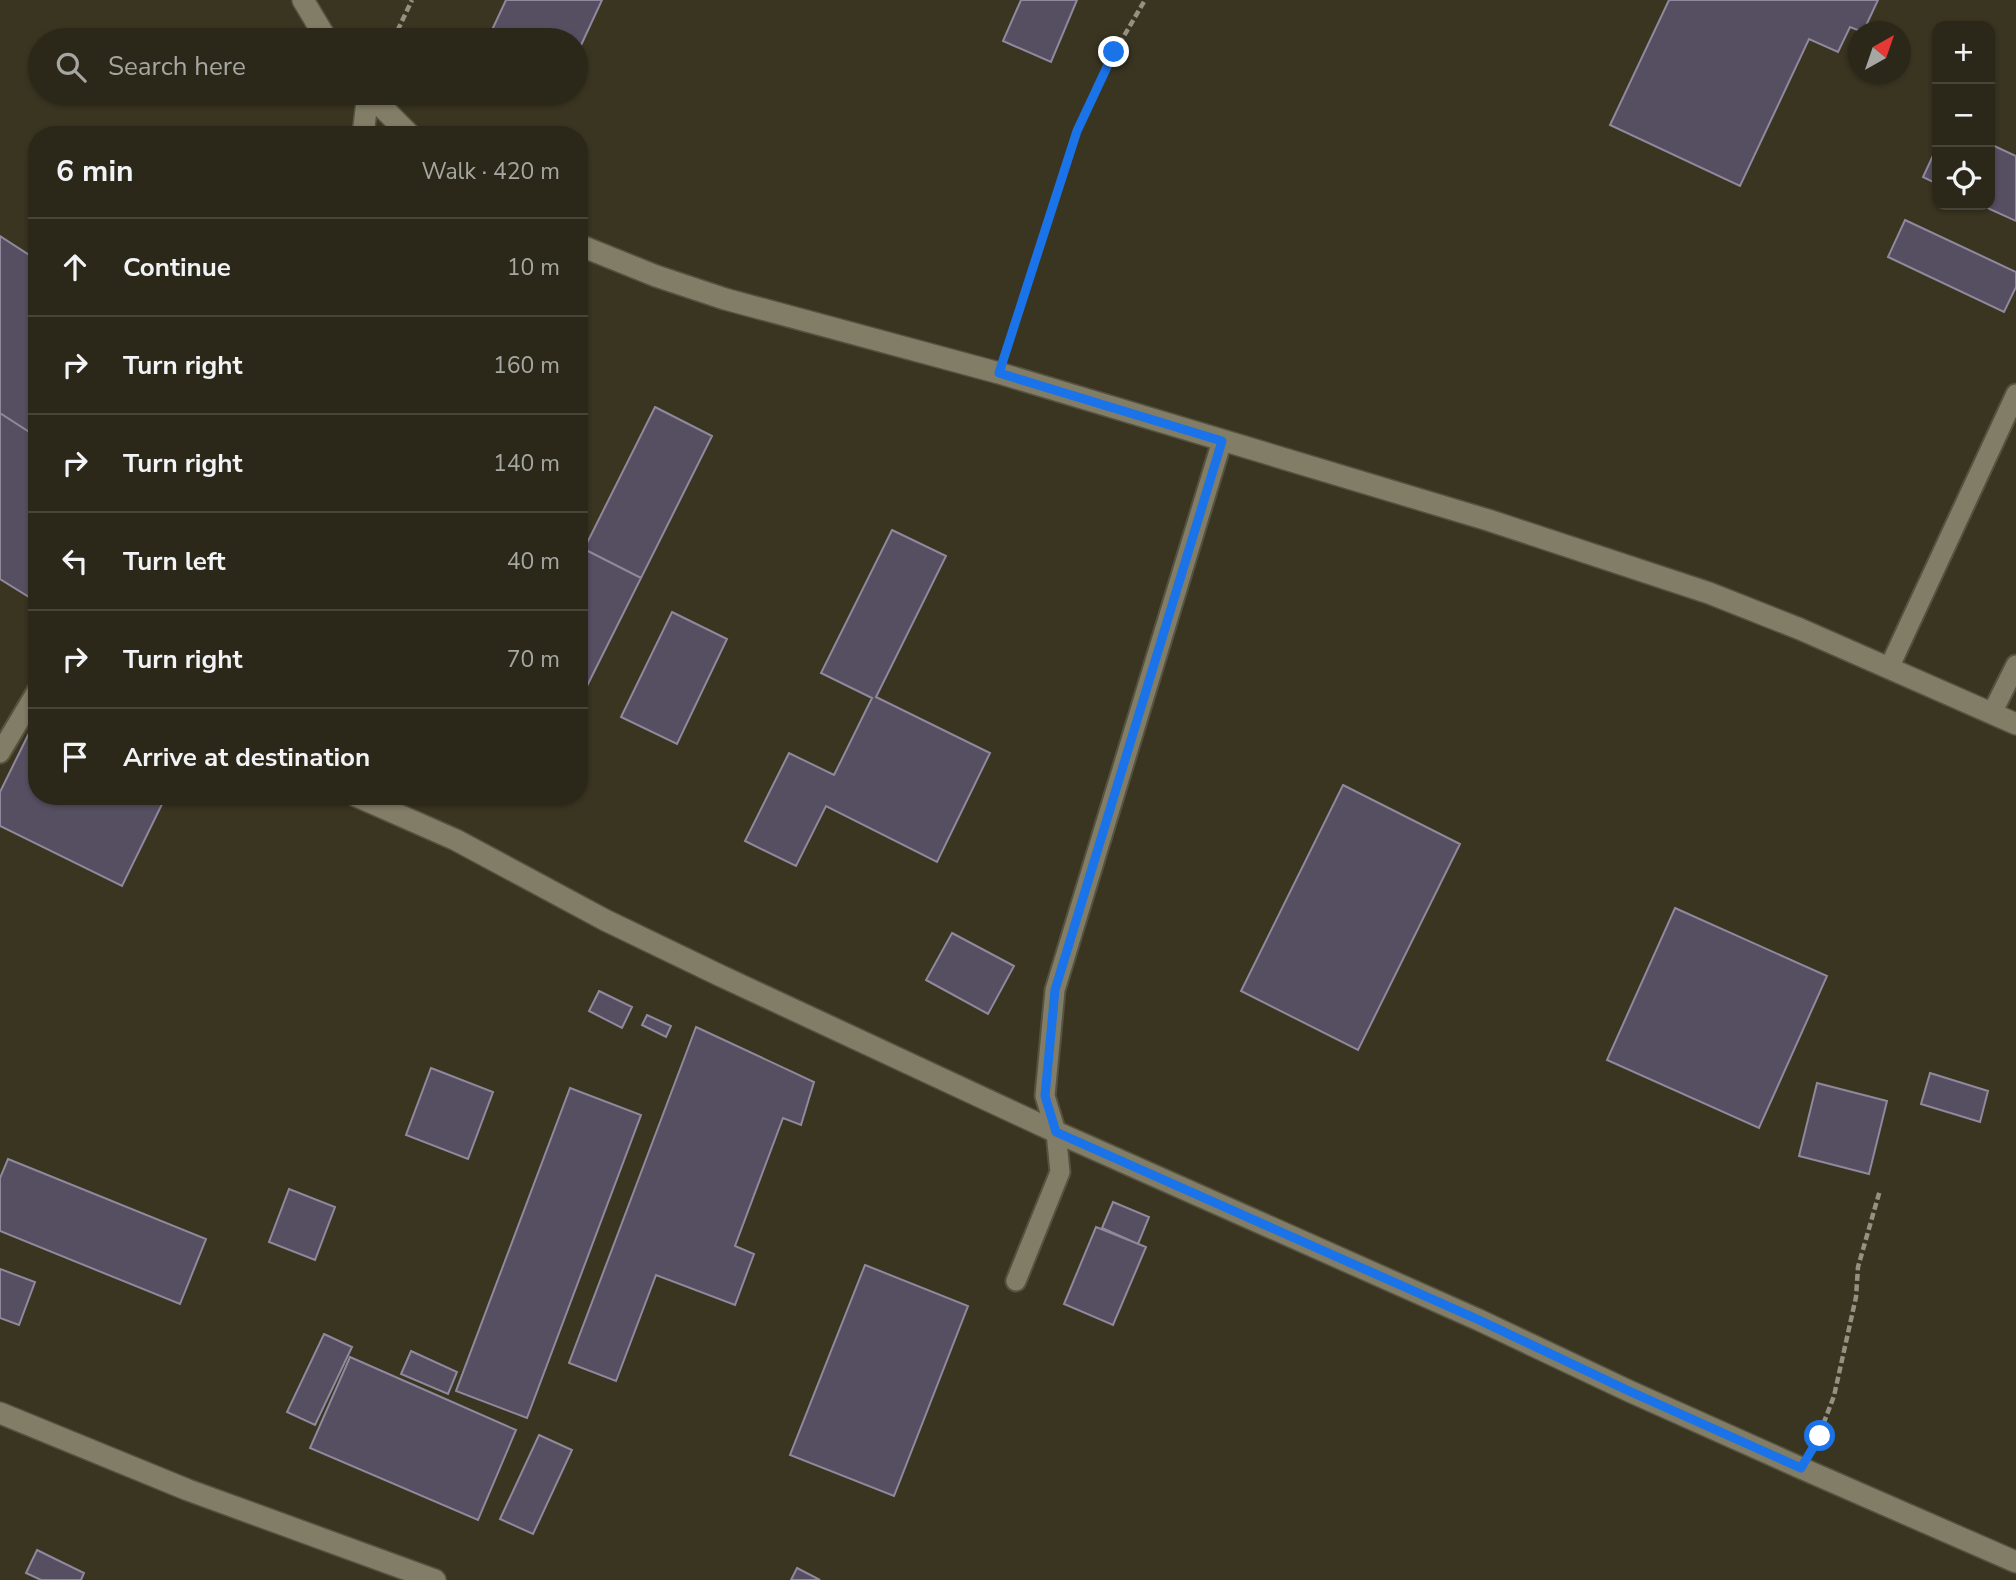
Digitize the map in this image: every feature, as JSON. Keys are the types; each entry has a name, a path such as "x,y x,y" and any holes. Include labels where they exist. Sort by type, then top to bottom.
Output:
{"street":[{"path":"303,0 320,28"},
{"path":"364,126 367,105"},
{"path":"380,105 401,126"},
{"path":"588,249 656,276 726,299 999,373 1488,520 1709,593 1889,667 2016,724"},
{"path":"376,805 456,841 719,975 1056,1132 1479,1320 1629,1391 2016,1562"},
{"path":"0,1413 188,1490 435,1580"}],"lane":[{"path":"1889,667 2016,394"},
{"path":"1016,1281 1060,1172 1056,1132 1045,1096 1055,990 1222,441"},
{"path":"1992,713 2016,665"},
{"path":"0,753 28,706"}],"path":[{"path":"399,28 412,0"},
{"path":"999,373 1077,131 1114,52 1145,0"},
{"path":"1801,1468 1820,1436 1834,1396 1856,1297 1858,1267 1880,1190"}],"building":[{"path":"506,0 602,0 588,30 588,28 493,28"},
{"path":"1021,0 1077,0 1051,62 1003,41"},
{"path":"1669,0 1878,0 1868,21 1848,21 1848,31 1838,52 1809,39 1740,186 1610,125"},
{"path":"1995,146 2016,156 2016,221 1992,210 1995,210"},
{"path":"1932,158 1932,182 1923,177"},
{"path":"1905,220 2016,272 2016,287 2004,312 1888,257"},
{"path":"0,236 28,254 28,431 0,413"},
{"path":"655,407 712,436 641,578 588,551 588,541"},
{"path":"0,413 28,431 28,596 0,579"},
{"path":"892,530 946,556 876,697 990,753 937,862 826,806 796,866 745,841 789,753 834,775 872,698 821,673"},
{"path":"588,551 641,578 588,684"},
{"path":"672,612 727,639 677,744 621,717"},
{"path":"28,735 28,805 162,805 122,886 0,826 0,792"},
{"path":"1343,785 1460,844 1358,1050 1241,991"},
{"path":"1675,908 1827,976 1759,1128 1607,1060"},
{"path":"952,933 1014,966 988,1014 926,980"},
{"path":"599,991 632,1007 622,1028 589,1011"},
{"path":"647,1015 671,1026 666,1037 642,1025"},
{"path":"696,1027 814,1082 801,1125 783,1118 735,1246 754,1254 735,1305 656,1275 616,1381 569,1363"},
{"path":"431,1068 493,1092 468,1159 406,1135"},
{"path":"1930,1073 1988,1091 1980,1122 1921,1104"},
{"path":"1817,1083 1887,1101 1869,1174 1799,1156"},
{"path":"570,1088 641,1115 527,1418 456,1391"},
{"path":"8,1159 206,1239 180,1304 0,1231 0,1178"},
{"path":"289,1189 335,1207 315,1260 269,1242"},
{"path":"1113,1202 1149,1217 1138,1244 1102,1228"},
{"path":"1096,1227 1146,1247 1113,1325 1064,1304"},
{"path":"865,1265 968,1306 894,1496 790,1455"},
{"path":"0,1269 35,1282 19,1325 0,1318"},
{"path":"324,1334 352,1347 315,1425 287,1412"},
{"path":"411,1351 457,1372 448,1394 401,1374"},
{"path":"350,1357 516,1430 478,1520 310,1448"},
{"path":"539,1435 572,1450 533,1534 500,1519"},
{"path":"37,1550 84,1573 81,1580 41,1580 26,1573"},
{"path":"797,1568 820,1580 791,1580"}],"route":[{"path":"1114,52 1077,131 999,373 1222,441 1055,990 1045,1096 1056,1132 1479,1320 1801,1468 1820,1436"}]}
